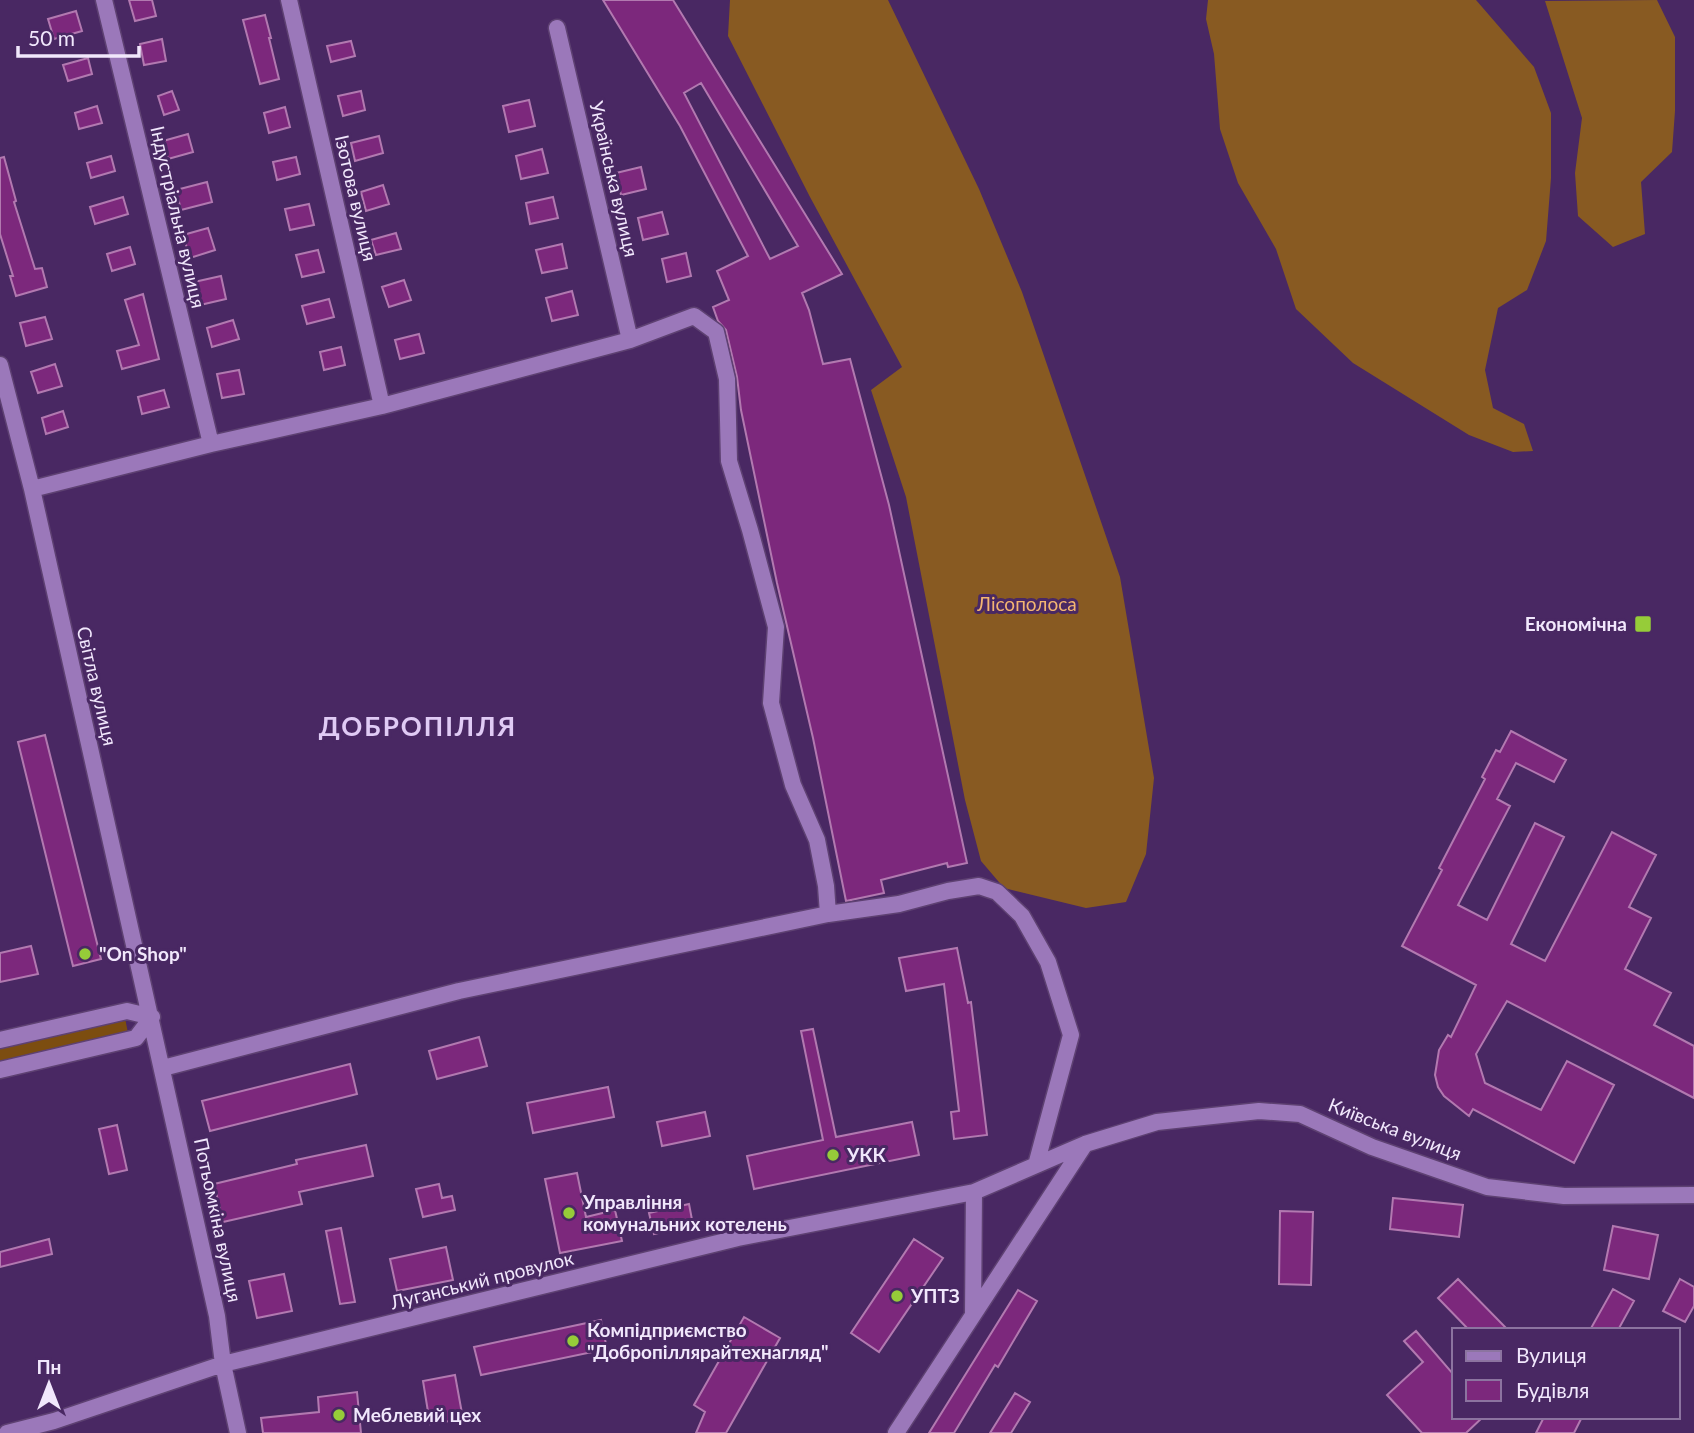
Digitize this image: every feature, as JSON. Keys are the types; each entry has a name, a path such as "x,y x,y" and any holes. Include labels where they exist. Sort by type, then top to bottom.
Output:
{"street":[{"name":"Індустріальна вулиця","path":"104,0 211,444"},
{"name":"Ізотова вулиця","path":"289,0 382,406"},
{"name":"Українська вулиця","path":"557,28 630,340"},
{"path":"32,489 211,444 382,406 630,340 695,316 716,332 727,379 729,461 776,627 771,703 793,785 817,840 826,886 828,914"},
{"name":"Світла вулиця","path":"0,365 32,489 152,1017"},
{"path":"163,1068 459,991 828,914 899,904 978,886 997,892 1022,916 1048,962 1071,1035 1036,1165"},
{"path":"0,1040 127,1011 152,1017 136,1038 0,1070"},
{"name":"Потьомкіна вулиця","path":"152,1017 217,1316 223,1364 238,1433"},
{"name":"Київська вулиця","path":"1036,1165 1085,1144 1157,1122 1259,1111 1300,1114 1372,1147 1487,1186 1564,1196 1694,1195"},
{"path":"896,1433 1085,1144"},
{"name":"Луганський провулок","path":"6,1433 54,1421 223,1364 738,1238 974,1192 1036,1165"},
{"path":"974,1192 974,1314"}],"shaded area":[{"path":"125,1018 128,1033 0,1062 0,1047"}],"green space":[{"name":"Лісополоса","path":"730,0 888,0 979,189 1022,292 1120,577 1154,778 1146,854 1126,902 1086,908 1004,888 981,861 965,800 906,497 871,390 902,367 810,197 728,36"},
{"path":"1208,0 1476,0 1534,67 1551,113 1551,178 1546,241 1527,290 1498,308 1485,370 1493,408 1524,424 1533,451 1513,452 1469,435 1353,363 1296,309 1276,249 1238,183 1220,129 1214,54 1206,19"},
{"path":"1657,0 1675,37 1672,152 1641,182 1645,234 1613,247 1578,216 1575,173 1582,118 1545,1"}],"building":[{"path":"129,0 152,0 156,16 135,21"},
{"path":"603,0 673,0 842,274 802,293 823,364 850,359 889,505 967,863 948,867 947,863 881,880 884,893 846,901 741,410 737,377 726,330 718,321 713,307 729,300 717,271 748,256 680,126","holes":["701,83 798,246 770,259 684,93"]},
{"path":"76,11 82,31 54,39 48,19"},
{"path":"265,15 279,79 260,84 243,20"},
{"path":"162,39 166,61 144,65 140,44"},
{"path":"351,41 355,56 331,62 327,46"},
{"path":"88,58 92,74 68,81 63,65"},
{"path":"172,91 179,110 164,115 158,96"},
{"path":"361,91 365,110 343,116 338,96"},
{"path":"529,100 535,126 509,132 503,106"},
{"path":"97,106 102,123 79,129 75,113"},
{"path":"285,107 290,127 269,133 264,113"},
{"path":"188,134 193,152 168,159 163,141"},
{"path":"379,136 383,153 355,161 351,143"},
{"path":"542,149 548,173 521,179 516,156"},
{"path":"111,156 115,171 91,178 87,163"},
{"path":"4,157 16,201 14,202 35,269 42,268 47,287 16,296 0,234 0,158"},
{"path":"296,157 300,174 277,180 273,162"},
{"path":"641,167 646,189 621,195 616,173"},
{"path":"207,182 212,202 181,210 176,190"},
{"path":"383,185 389,204 366,211 361,192"},
{"path":"123,197 128,214 95,224 90,207"},
{"path":"553,197 558,218 530,224 526,203"},
{"path":"309,204 314,225 290,230 285,209"},
{"path":"662,212 668,234 643,240 638,218"},
{"path":"208,228 215,250 190,258 183,235"},
{"path":"396,233 401,249 376,255 371,240"},
{"path":"562,244 567,268 542,273 536,250"},
{"path":"130,247 135,264 112,271 107,254"},
{"path":"318,250 324,272 302,277 296,255"},
{"path":"686,253 691,276 667,282 662,259"},
{"path":"221,276 226,299 200,305 194,282"},
{"path":"404,280 411,300 389,307 382,287"},
{"path":"572,291 578,315 552,321 546,298"},
{"path":"143,294 159,359 122,369 117,351 139,345 125,300"},
{"path":"329,299 334,317 307,324 302,306"},
{"path":"45,317 52,339 26,346 20,323"},
{"path":"233,320 239,339 212,347 207,328"},
{"path":"419,334 424,353 400,359 395,340"},
{"path":"341,347 345,365 324,370 320,352"},
{"path":"55,364 62,386 38,393 31,372"},
{"path":"239,370 244,394 222,398 217,374"},
{"path":"164,390 169,407 142,414 138,397"},
{"path":"63,411 68,427 46,434 42,418"},
{"path":"1511,731 1566,760 1554,782 1516,763 1497,799 1510,806 1458,905 1487,920 1535,823 1564,837 1511,944 1545,961 1612,832 1656,855 1629,907 1651,918 1625,969 1671,993 1654,1025 1694,1046 1694,1098 1507,1001 1476,1054 1485,1083 1541,1110 1567,1061 1614,1085 1574,1163 1473,1109 1469,1116 1444,1096 1435,1075 1439,1050 1448,1035 1451,1037 1476,985 1402,946 1442,870 1439,868 1485,779 1482,777 1496,750 1500,752"},
{"path":"45,735 101,959 73,966 18,742"},
{"path":"31,946 38,974 0,982 0,953"},
{"path":"957,948 968,1003 971,1002 987,1135 954,1139 951,1112 959,1111 944,984 906,991 899,958"},
{"name":"УКК","path":"813,1029 836,1137 912,1122 919,1155 754,1189 747,1156 823,1140 801,1031"},
{"path":"479,1037 487,1066 437,1079 429,1051"},
{"path":"350,1064 357,1094 210,1131 202,1101"},
{"path":"608,1087 614,1117 533,1133 527,1103"},
{"path":"705,1112 710,1136 662,1146 657,1122"},
{"path":"117,1125 127,1170 109,1174 99,1129"},
{"path":"366,1145 373,1176 299,1192 302,1204 223,1222 214,1184 297,1164 296,1160"},
{"name":"Управління комунальних котелень","path":"577,1173 586,1217 615,1210 622,1241 560,1253 545,1179"},
{"path":"439,1184 442,1198 452,1196 455,1210 423,1217 416,1189"},
{"path":"1393,1198 1463,1205 1459,1237 1390,1229"},
{"path":"689,1204 693,1225 654,1234 649,1213"},
{"path":"1280,1211 1313,1212 1311,1285 1279,1284"},
{"path":"1613,1226 1658,1235 1649,1279 1604,1270"},
{"path":"341,1228 355,1302 340,1304 326,1231"},
{"path":"49,1239 52,1254 0,1267 0,1252"},
{"name":"УПТЗ","path":"914,1239 943,1258 879,1352 851,1333"},
{"path":"446,1247 453,1280 397,1291 390,1259"},
{"path":"284,1274 292,1311 257,1318 249,1281"},
{"path":"1458,1279 1506,1328 1467,1328 1438,1298"},
{"path":"1680,1279 1694,1287 1694,1306 1685,1322 1663,1311"},
{"path":"1613,1289 1634,1301 1619,1328 1591,1328"},
{"path":"1018,1290 1037,1301 998,1367 995,1365 954,1433 929,1433"},
{"path":"744,1317 780,1338 726,1433 696,1433 705,1412 694,1405"},
{"path":"601,1320 607,1349 481,1375 474,1347"},
{"path":"1416,1331 1452,1373 1452,1419 1481,1419 1466,1433 1422,1433 1387,1395 1423,1362 1404,1341"},
{"path":"455,1375 463,1419 430,1424 423,1381"},
{"path":"357,1392 361,1433 263,1433 261,1418 319,1412 318,1397"},
{"path":"1015,1393 1030,1402 1011,1433 990,1433"},
{"path":"1543,1419 1581,1419 1574,1433 1536,1433"}],"place":[{"name":"Економічна","path":"1643,624"},
{"name":"\"On Shop\"","path":"85,954"},
{"name":"УКК","path":"833,1155"},
{"name":"Управління комунальних котелень","path":"569,1213"},
{"name":"УПТЗ","path":"897,1296"},
{"name":"Компідприємство \"Добропіллярайтехнагляд\"","path":"573,1341"},
{"name":"Меблевий цех","path":"339,1415"}],"district":[{"name":"ДОБРОПІЛЛЯ","path":"418,727"}]}
